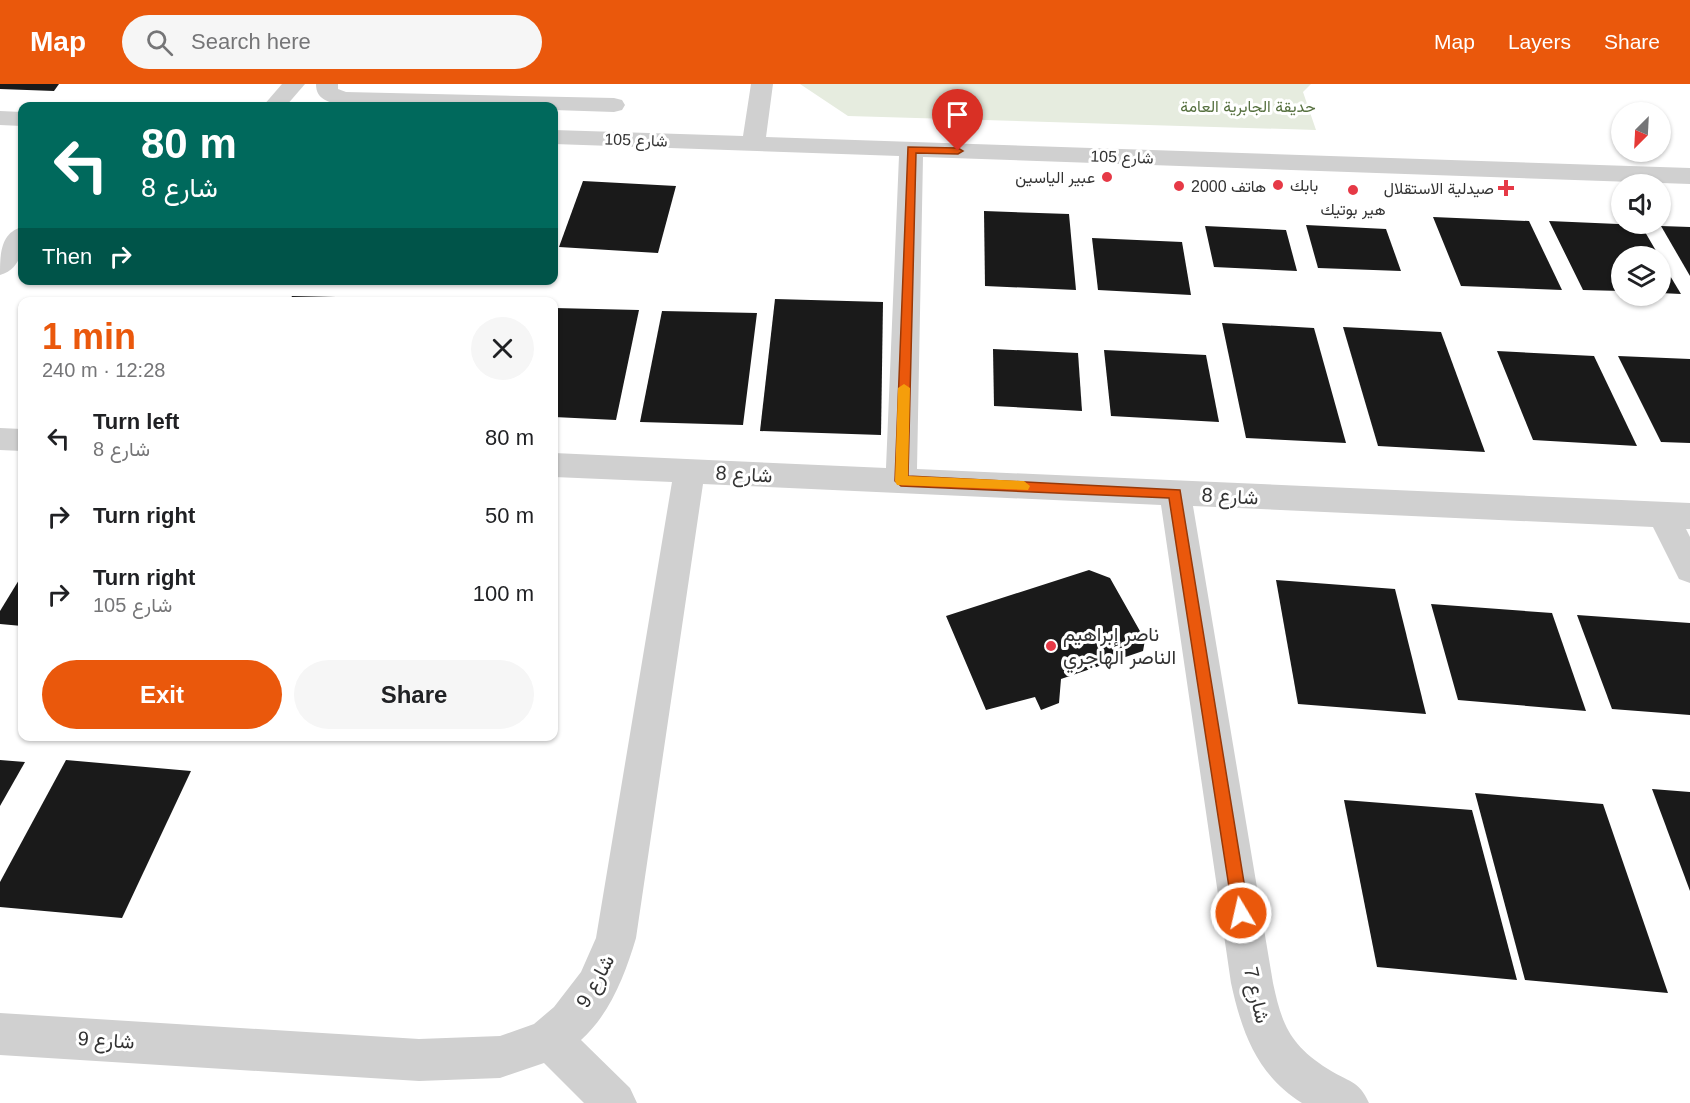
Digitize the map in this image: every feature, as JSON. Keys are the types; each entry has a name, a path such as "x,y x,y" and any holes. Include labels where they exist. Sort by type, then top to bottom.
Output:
{"street":[{"path":"278,102 296,84"},
{"path":"293,102 296,84"},
{"path":"327,84 327,93 336,98 407,102"},
{"path":"753,144 762,84"},
{"path":"558,105 614,105"},
{"path":"0,118 18,119"},
{"name":"شارع 105","path":"558,137 1690,176"},
{"path":"901,481 911,150"},
{"path":"0,266 18,241"},
{"path":"0,439 18,440"},
{"name":"شارع 8","path":"558,465 1677,515"},
{"name":"شارع 9","path":"0,1034 419,1060 500,1057 525,1050 549,1039 584,1005 608,964 616,938 689,472"},
{"name":"شارع 7","path":"1175,493 1258,1010 1266,1034 1280,1055 1300,1075 1323,1092 1347,1103"},
{"path":"1677,515 1690,569"},
{"path":"549,1039 615,1103"}],"green space":[{"name":"حديقة الجابرية العامة","path":"800,84 1311,84 1303,92 1316,130 848,116"}],"building":[{"path":"0,84 59,84 54,91 0,89"},
{"path":"583,181 676,186 658,253 559,247"},
{"path":"984,211 1069,214 1076,290 985,286"},
{"path":"1433,217 1529,221 1562,290 1461,286"},
{"path":"1549,221 1611,224 1611,234 1646,234 1653,246 1611,246 1611,291 1583,290"},
{"path":"1306,225 1386,229 1401,271 1318,268"},
{"path":"1205,226 1286,230 1297,271 1214,267"},
{"path":"1671,226 1690,227 1690,276 1666,234 1671,234"},
{"path":"1092,238 1182,242 1191,295 1098,290"},
{"path":"1671,277 1681,294 1671,294"},
{"path":"775,299 883,302 881,435 760,431"},
{"path":"558,308 639,310 616,420 558,417"},
{"path":"662,311 757,313 743,425 640,422"},
{"path":"1222,323 1314,328 1346,443 1246,438"},
{"path":"1343,327 1441,332 1485,452 1378,446"},
{"path":"993,349 1078,353 1082,411 994,406"},
{"path":"1104,350 1206,355 1219,422 1111,416"},
{"path":"1497,351 1594,356 1637,446 1533,440"},
{"path":"1618,356 1690,359 1690,443 1661,442"},
{"name":"ناصر إبراهيم الناصر الهاجري","path":"1089,570 1110,578 1145,640 1143,651 1061,679 1059,703 1041,710 1035,697 986,710 946,616"},
{"path":"1276,580 1395,589 1426,714 1298,704"},
{"path":"18,582 18,626 0,624 0,611"},
{"path":"1431,604 1552,613 1586,711 1458,700"},
{"path":"1577,615 1690,623 1690,715 1612,709"},
{"path":"0,760 25,762 0,806"},
{"path":"66,760 191,771 122,918 0,907 0,882"},
{"path":"1652,789 1690,792 1690,891"},
{"path":"1475,793 1603,804 1668,993 1525,980"},
{"path":"1344,800 1472,810 1517,980 1377,967"}],"slow traffic":[{"path":"904,388 901,481 1024,486"}],"place":[{"name":"عبير الياسين","path":"1107,177"},
{"name":"بابك","path":"1278,185"},
{"name":"هاتف 2000","path":"1179,186"},
{"name":"صيدلية الاستقلال","path":"1506,188"},
{"name":"هير بوتيك","path":"1353,190"},
{"name":"ناصر إبراهيم الناصر الهاجري","path":"1051,646"}],"route":[{"path":"958,151 911,150 901,481 1175,493 1241,913"}]}
